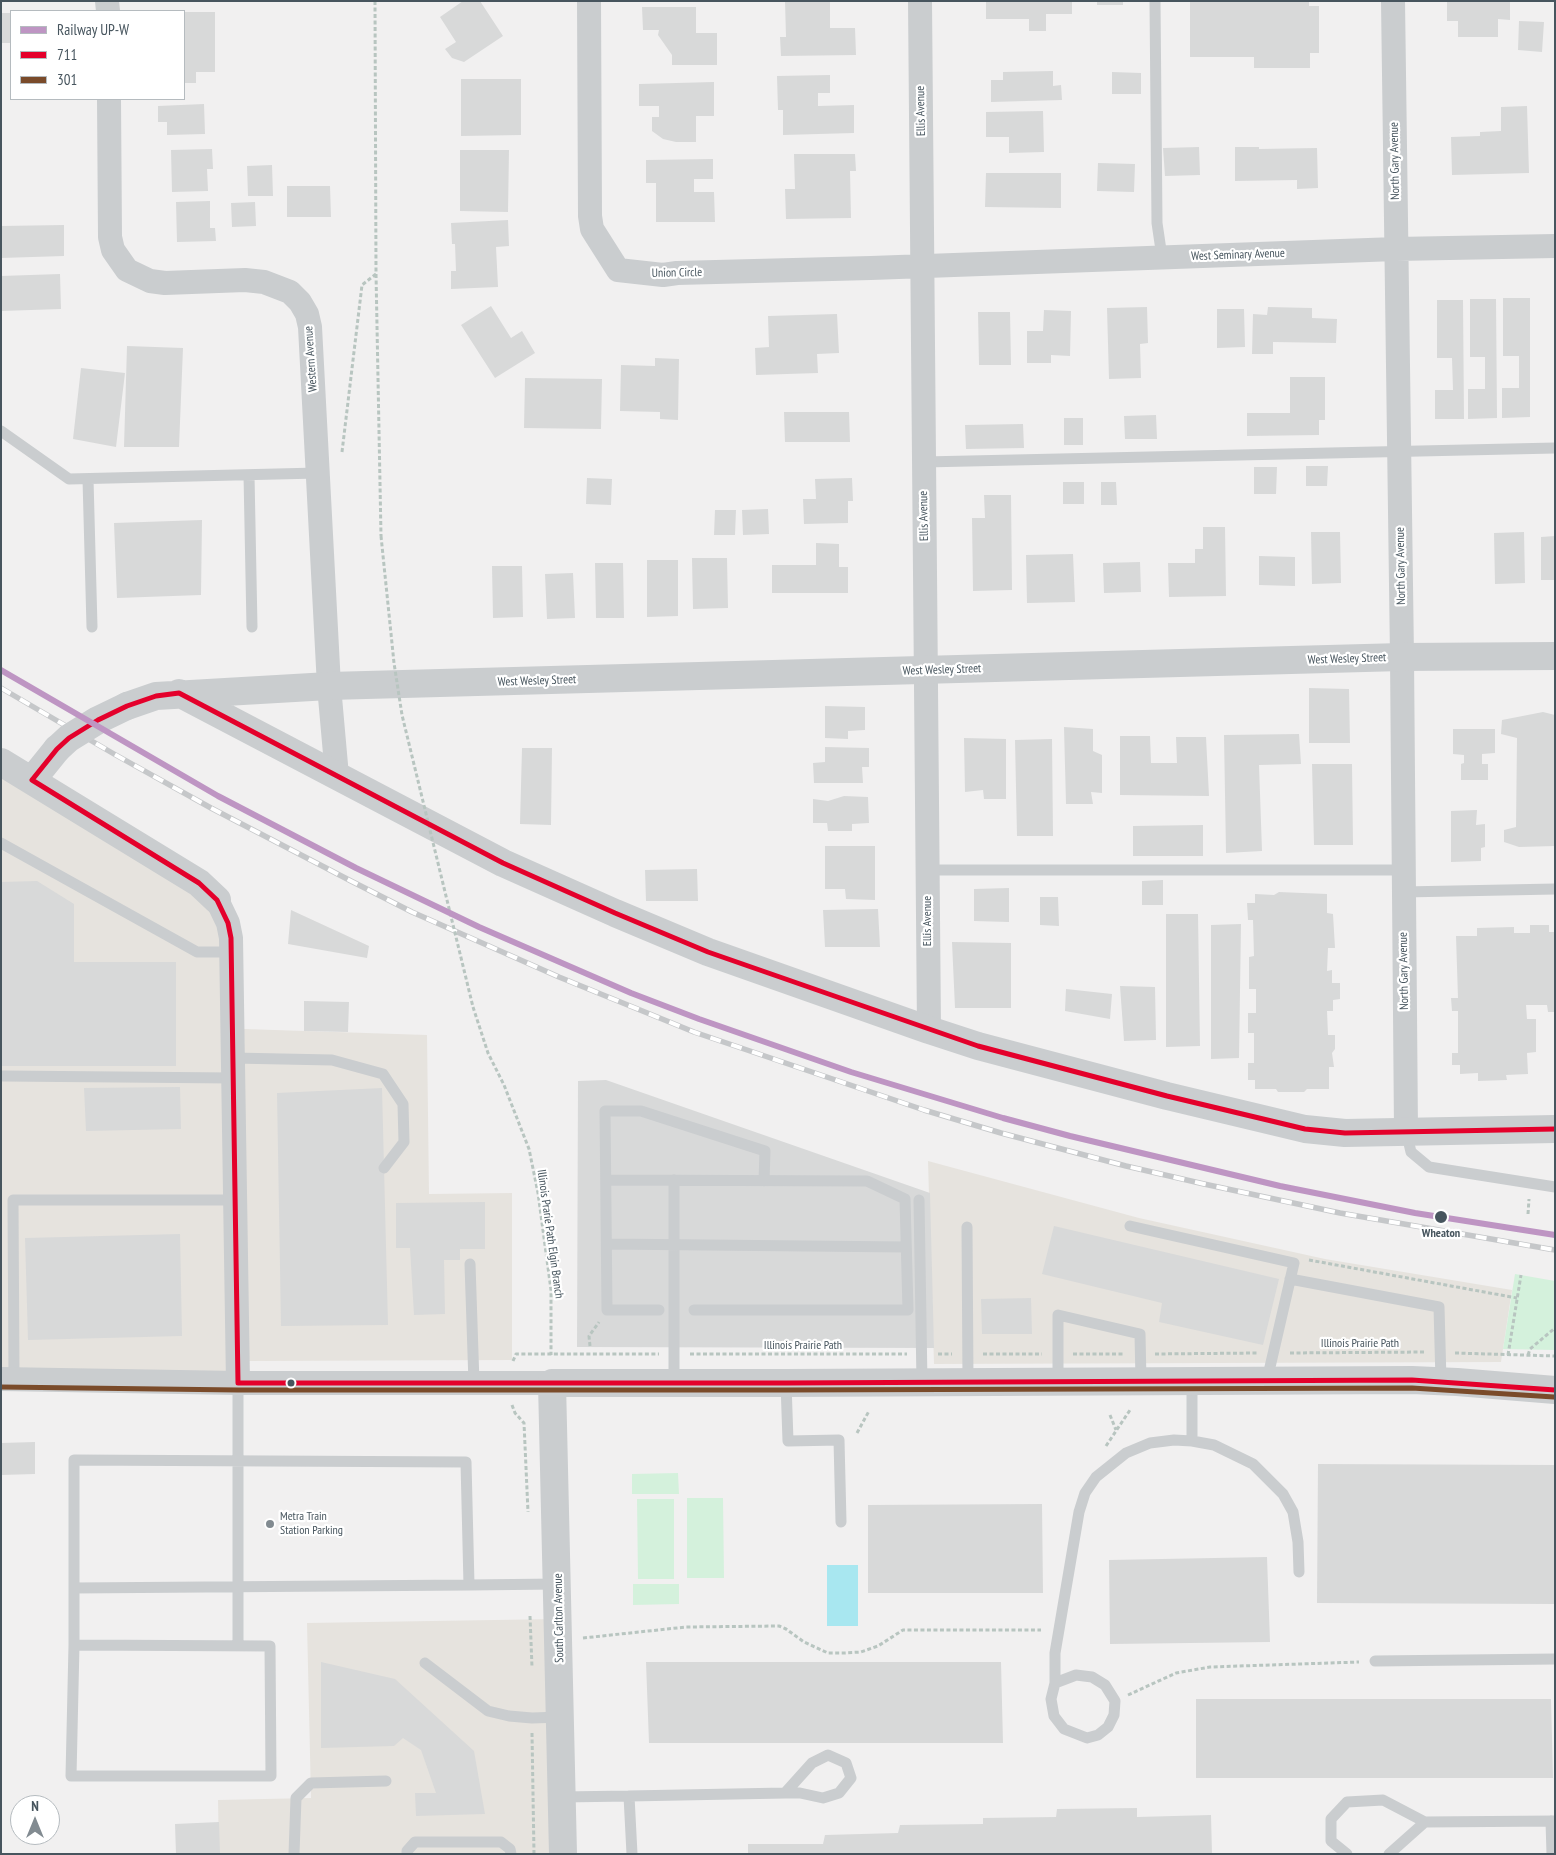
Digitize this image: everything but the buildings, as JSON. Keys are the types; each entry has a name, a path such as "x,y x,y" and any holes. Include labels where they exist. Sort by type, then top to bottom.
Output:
{"street":[{"name":"Union Circle","path":"589,1 590,216 592,229 618,270 663,275 677,273 922,266"},
{"name":"Ellis Avenue","path":"920,1 928,1030"},
{"name":"North Gary Avenue","path":"1393,1 1406,1131"},
{"name":"Western Avenue","path":"108,100 110,237 116,254 127,270 150,281 165,283 245,280 264,282 279,286 290,292 300,302 307,314 310,327 329,686"},
{"name":"West Seminary Avenue","path":"922,266 1396,249 1555,246"},
{"name":"West Wesley Street","path":"32,780 57,749 69,738 91,725 127,706 156,696 180,693 329,686 1402,658 1555,656"},
{"path":"329,686 337,776"},
{"path":"180,693 503,863 615,913 708,952 978,1046 1167,1096 1305,1129 1345,1133 1555,1129"},
{"path":"1,762 199,883 217,900 228,923 231,952 238,1384"},
{"path":"8,1379 238,1384 1441,1381 1555,1390"},
{"name":"South Carlton Avenue","path":"552,1383 563,1854"}],"lane":[{"path":"1155,1 1157,223 1162,257"},
{"path":"1,431 69,479 318,473"},
{"path":"924,462 1555,448"},
{"path":"248,475 252,626"},
{"path":"88,479 92,627"},
{"path":"1,843 197,952 231,952"},
{"path":"927,870 1403,881 1555,889"},
{"path":"3,1076 233,1068 332,1060 382,1074 403,1104 404,1142 384,1168"},
{"path":"659,1310 606,1310 607,1180 605,1111 641,1111 765,1151 764,1181"},
{"path":"1406,1131 1411,1152 1429,1166 1555,1187"},
{"path":"607,1180 867,1181 905,1199 908,1310 694,1310"},
{"path":"674,1180 674,1383"},
{"path":"8,1379 13,1200 235,1200"},
{"path":"919,1200 922,1383"},
{"path":"1130,1226 1294,1263 1267,1380"},
{"path":"967,1227 968,1382"},
{"path":"607,1244 906,1247"},
{"path":"470,1264 474,1383"},
{"path":"1290,1280 1439,1307 1441,1381"},
{"path":"1058,1382 1058,1315 1140,1334 1141,1381"},
{"path":"1192,1381 1192,1441"},
{"path":"238,1384 238,1645"},
{"path":"786,1384 788,1441 839,1440 840,1522"},
{"path":"1055,1683 1076,1675 1092,1678 1105,1685 1116,1701 1114,1715 1108,1727 1098,1735 1087,1738 1064,1729 1054,1716 1051,1699 1055,1683 1055,1652 1079,1512 1085,1493 1096,1477 1126,1453 1150,1444 1174,1440 1192,1441 1214,1445 1253,1464 1283,1494 1293,1512 1299,1572"},
{"path":"74,1645 270,1646 271,1776 71,1776 74,1645 74,1460 466,1462 469,1585"},
{"path":"74,1588 558,1584"},
{"path":"1375,1661 1555,1660"},
{"path":"425,1663 488,1711 509,1716 532,1718 561,1717"},
{"path":"562,1798 785,1793 800,1793 823,1798 839,1793 851,1778 846,1763 828,1755 812,1763 785,1793"},
{"path":"294,1854 296,1798 311,1783 386,1782"},
{"path":"629,1796 632,1854"},
{"path":"1347,1854 1331,1841 1331,1820 1347,1802 1383,1800 1425,1822 1553,1821 1552,1854"},
{"path":"1389,1854 1425,1822"},
{"path":"407,1854 407,1851 415,1842 502,1842 510,1848 511,1854"}],"path":[{"name":"Illinois Prarie Path Elgin Branch","path":"375,1 376,273 381,536 394,663 402,715 473,1007 488,1053 504,1085 530,1158 538,1193 550,1290 551,1355"},
{"path":"340,461 362,285 376,273"},
{"path":"1294,1263 1305,1259 1517,1298"},
{"path":"1508,1355 1521,1275"},
{"path":"1528,1356 1530,1349 1555,1328"},
{"path":"589,1336 590,1346"},
{"name":"Illinois Prairie Path","path":"1288,1353 1431,1352"},
{"path":"1453,1352 1555,1356"},
{"path":"1157,1354 1262,1353"},
{"path":"513,1361 516,1354 662,1354"},
{"name":"Illinois Prairie Path","path":"692,1354 914,1354"},
{"path":"932,1354 959,1354"},
{"path":"980,1354 1048,1354"},
{"path":"1068,1354 1125,1354"},
{"path":"512,1406 524,1423 528,1518"},
{"path":"1105,1446 1130,1410"},
{"path":"857,1433 870,1411"},
{"path":"1110,1415 1116,1430"},
{"path":"530,1626 531,1655"},
{"path":"580,1638 686,1627 779,1626 815,1647 828,1652 844,1653 861,1652 878,1646 903,1630 1041,1630"},
{"path":"1127,1696 1176,1673 1210,1667 1375,1661"},
{"path":"532,1735 534,1854"}],"shaded area":[{"path":"1,773 193,888 221,927 230,1377 1,1376"},
{"path":"244,1029 427,1035 429,1194 512,1193 512,1360 248,1361"},
{"path":"928,1161 1139,1218 1325,1259 1512,1290 1501,1362 934,1364"},
{"path":"557,1619 561,1854 219,1854 218,1800 311,1798 307,1623"}],"green space":[{"path":"1515,1274 1555,1281 1555,1350 1503,1349"},
{"path":"678,1473 679,1494 632,1494 632,1474"},
{"path":"687,1498 723,1498 724,1578 687,1578"},
{"path":"637,1499 674,1499 674,1579 638,1579"},
{"path":"633,1584 679,1584 679,1604 633,1605"}],"water":[{"path":"827,1565 858,1565 858,1626 827,1626"}],"railway":[{"path":"1,688 211,808 412,912 559,977 694,1032 924,1110 1001,1133 1126,1166 1340,1213 1555,1250"}],"rail line":[{"name":"UP-W","path":"1,670 218,796 356,868 479,927 631,993 699,1019 851,1072 1003,1118 1070,1136 1280,1186 1415,1213 1555,1235"}],"transit line":[{"name":"711","path":"179,693 503,863 615,913 708,952 978,1046 1167,1096 1305,1129 1345,1133 1555,1129"},
{"name":"711","path":"32,780 57,749 69,738 98,720 127,706 156,696 179,693"},
{"name":"711","path":"32,780 199,883 217,900 228,923 231,938 238,1383"},
{"name":"711","path":"238,1383 1412,1380 1555,1390"},
{"name":"301","path":"1,1387 238,1390 1412,1388 1554,1397"}],"place":[{"name":"Wheaton","path":"1441,1217"},
{"name":"Metra Train Station Parking","path":"270,1524"}]}
